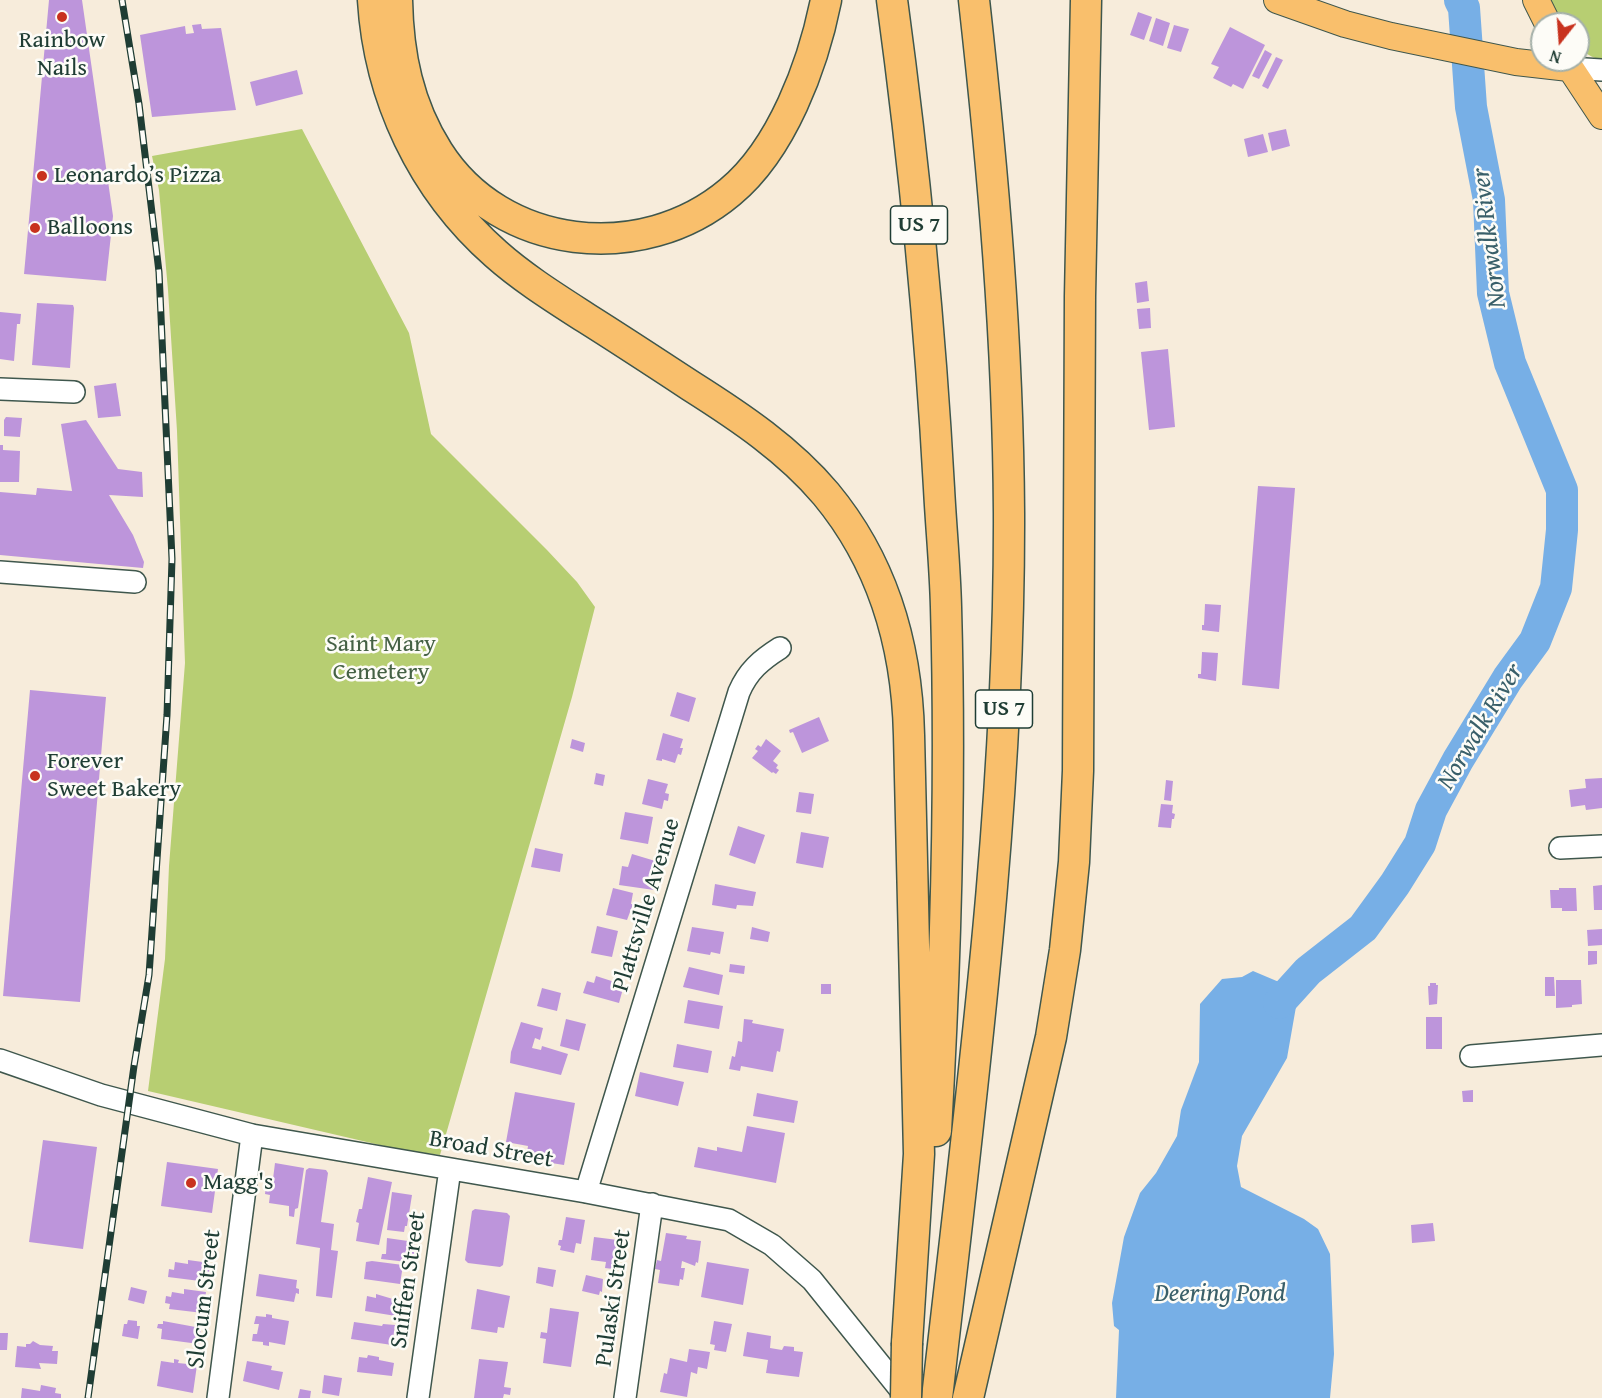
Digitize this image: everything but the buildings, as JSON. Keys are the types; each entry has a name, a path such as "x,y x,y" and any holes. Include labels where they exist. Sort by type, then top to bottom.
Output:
{"highway":[{"path":"373,0 380,57 393,102 416,154 429,176 462,219 496,254 540,288 714,401 787,455 826,494 847,522 869,560 889,607 897,630 906,678 910,770 918,1154 908,1398"},
{"path":"397,0 402,64 415,107 439,154 456,174 472,191 515,219 556,234 582,239 610,240 637,237 688,220 731,191 750,172 775,135 797,94 813,52 826,0"},
{"name":"US 7","path":"892,0 909,134 927,320 946,603 948,687 946,889 940,1067 934,1173 911,1347"},
{"name":"US 7","path":"938,1390 994,868 1001,764 1008,577 1008,452 1004,327 988,127 974,0"},
{"path":"968,1398 1047,1056 1059,992 1071,903 1078,771 1080,296 1086,0"}],"main road":[{"path":"1277,0 1356,27 1509,60 1530,61"},
{"path":"1572,72 1602,116"}],"street":[{"path":"0,388 74,392"},
{"path":"0,572 135,582"},
{"name":"Plattsville Avenue","path":"586,1192 739,692 746,676 760,661 780,648"},
{"path":"1560,848 1602,846"},
{"path":"1471,1056 1602,1046"},
{"name":"Broad Street","path":"0,1060 101,1095 252,1135 586,1192 729,1220 772,1245 812,1280 908,1398"},
{"name":"Slocum Street","path":"218,1398 252,1135"},
{"name":"Sniffen Street","path":"418,1398 450,1169"},
{"name":"Pulaski Street","path":"625,1398 652,1204"}],"green space":[{"path":"1550,0 1602,0 1602,60 1590,56 1590,12 1557,12"},
{"name":"Saint Mary Cemetery","path":"302,129 409,333 431,434 547,550 577,582 595,607 572,697 440,1155 397,1149 148,1091 165,959 169,866 185,663 177,431 168,290 159,190 152,156"}],"water":[{"name":"Deering Pond","path":"1253,971 1279,982 1289,976 1308,971 1312,984 1297,1001 1287,1058 1242,1136 1237,1166 1241,1187 1304,1219 1318,1229 1330,1254 1334,1354 1330,1398 1116,1398 1119,1330 1114,1326 1112,1303 1124,1237 1140,1193 1156,1173 1177,1136 1181,1110 1199,1062 1200,1004 1222,979 1242,977"}],"waterway":[{"name":"Norwalk River","path":"1279,1003 1308,971 1363,928 1395,884 1420,844 1431,810 1458,760 1508,678 1535,641 1556,588 1562,530 1562,490 1510,363 1493,293 1489,200 1471,107 1464,8 1460,0"}],"railway":[{"path":"88,1398 134,1066 149,975 167,715 172,559 159,272 139,104 122,0"}],"place":[{"name":"Rainbow Nails","path":"62,17"},
{"name":"Leonardo’s Pizza","path":"42,176"},
{"name":"Balloons","path":"35,228"},
{"name":"Forever Sweet Bakery","path":"35,776"},
{"name":"Magg's","path":"191,1183"}]}
